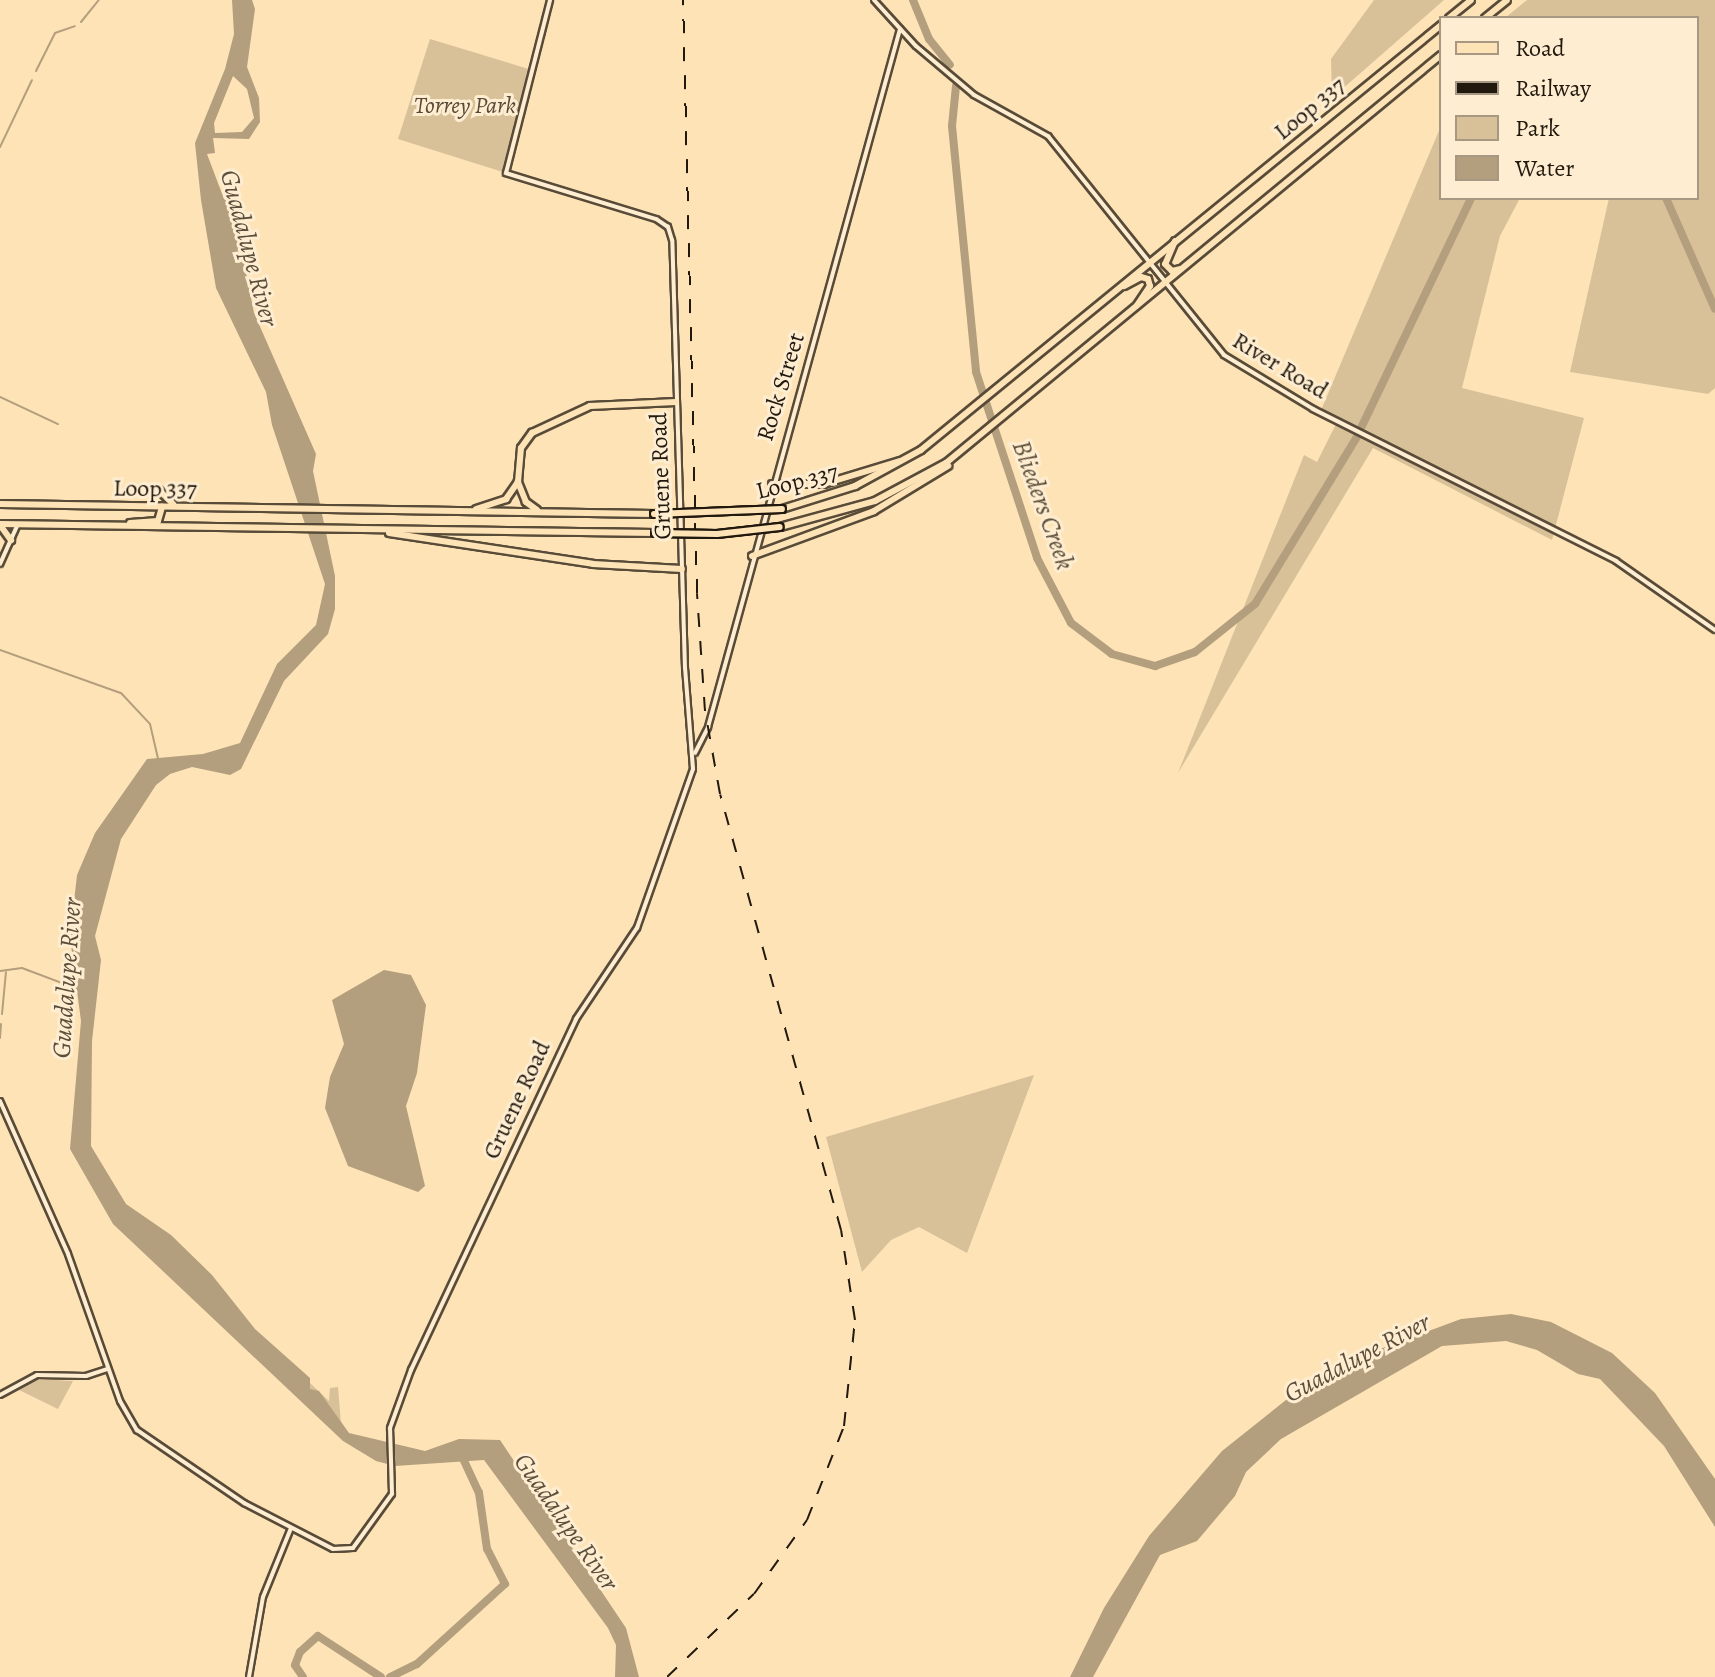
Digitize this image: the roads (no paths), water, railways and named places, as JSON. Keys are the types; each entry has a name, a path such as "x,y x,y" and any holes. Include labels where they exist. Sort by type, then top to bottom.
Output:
{"main road":[{"path":"1451,16 1471,0"},
{"path":"1487,16 1507,0"},
{"name":"Loop 337","path":"0,504 654,514 782,509 841,492 921,450 1439,27"},
{"name":"Loop 337","path":"0,525 717,534 780,527 840,514 894,493 972,443 1439,57"},
{"path":"1177,238 1166,267 1175,271 1190,265"},
{"path":"1107,295 1135,279 1148,279 1148,291 1129,314"},
{"path":"469,511 506,499 518,482 524,439 561,416 602,404 676,402"},
{"path":"752,556 887,504 942,471 972,443"},
{"path":"772,484 824,484 908,459"},
{"path":"518,482 526,502 538,511"},
{"path":"149,507 159,490 169,504 215,508"},
{"path":"103,526 155,523 162,507"},
{"path":"0,525 11,540"},
{"path":"374,531 593,564 682,569"}],"street":[{"name":"Gruene Road","path":"0,1101 68,1254 123,1409 147,1440 291,1528 333,1549 349,1551 387,1503 394,1480 391,1422 411,1370 585,1002 637,928 664,863 694,755 682,569 668,227 506,173 550,0"},
{"name":"River Road","path":"874,0 900,29 974,95 1048,136 1208,341 1240,367 1616,561 1715,630"},
{"name":"Rock Street","path":"694,755 708,727 752,556 900,29"},
{"path":"0,564 18,524"},
{"path":"0,1395 37,1375 86,1376 107,1369"},
{"path":"249,1677 263,1597 291,1528"}],"water":[{"path":"232,0 252,0 255,9 247,67 259,98 260,122 249,139 213,138 215,153 207,154 224,199 233,206 254,313 316,454 313,471 335,576 335,609 328,634 284,681 241,769 230,775 192,767 170,774 156,785 121,839 95,936 101,960 92,1041 91,1146 126,1204 171,1235 212,1275 255,1329 310,1378 310,1389 319,1391 349,1433 425,1451 459,1439 500,1440 626,1628 639,1677 615,1677 616,1645 608,1628 484,1460 395,1466 376,1461 343,1441 113,1224 70,1149 81,1021 70,937 77,875 95,833 147,759 203,754 240,743 277,664 316,625 325,584 272,425 266,392 216,288 201,200 195,143 225,69 234,34","holes":["233,76 247,89 254,118 242,132 215,133 214,123"]},
{"path":"384,970 411,975 426,1005 417,1073 406,1106 425,1186 418,1192 348,1166 325,1108 330,1077 344,1044 332,1000"},
{"path":"1511,1314 1551,1322 1612,1353 1655,1393 1715,1479 1715,1527 1664,1446 1600,1379 1578,1374 1537,1350 1506,1341 1442,1346 1281,1439 1246,1472 1235,1496 1197,1541 1160,1555 1093,1677 1070,1677 1104,1608 1149,1536 1222,1451 1291,1396 1364,1355 1461,1319"}],"waterway":[{"path":"81,22 99,0"},
{"name":"Blieders Creek","path":"913,0 929,39 950,65"},
{"path":"36,71 55,33 75,26"},
{"path":"0,147 32,80"},
{"name":"Blieders Creek","path":"956,86 952,126 976,372 1037,558 1071,623 1112,654 1155,666 1195,652 1255,604 1357,437"},
{"name":"Blieders Creek","path":"1362,426 1470,200"},
{"name":"Blieders Creek","path":"1667,200 1715,309"},
{"path":"0,397 58,424"},
{"path":"0,650 121,693 150,724 158,759"},
{"name":"Guadalupe River","path":"0,971 22,968 78,989"},
{"path":"2,1014 6,972"},
{"path":"0,1038 1,1024"},
{"path":"390,1677 417,1664 505,1584 487,1549 479,1493 459,1450"},
{"path":"303,1677 295,1665 300,1652 318,1636 381,1677"}],"railway":[{"path":"667,1677 754,1594 807,1520 844,1426 855,1320 841,1230 720,794 705,711 697,593 683,0"}],"park label":[{"name":"Torrey Park","path":"465,106"}]}
